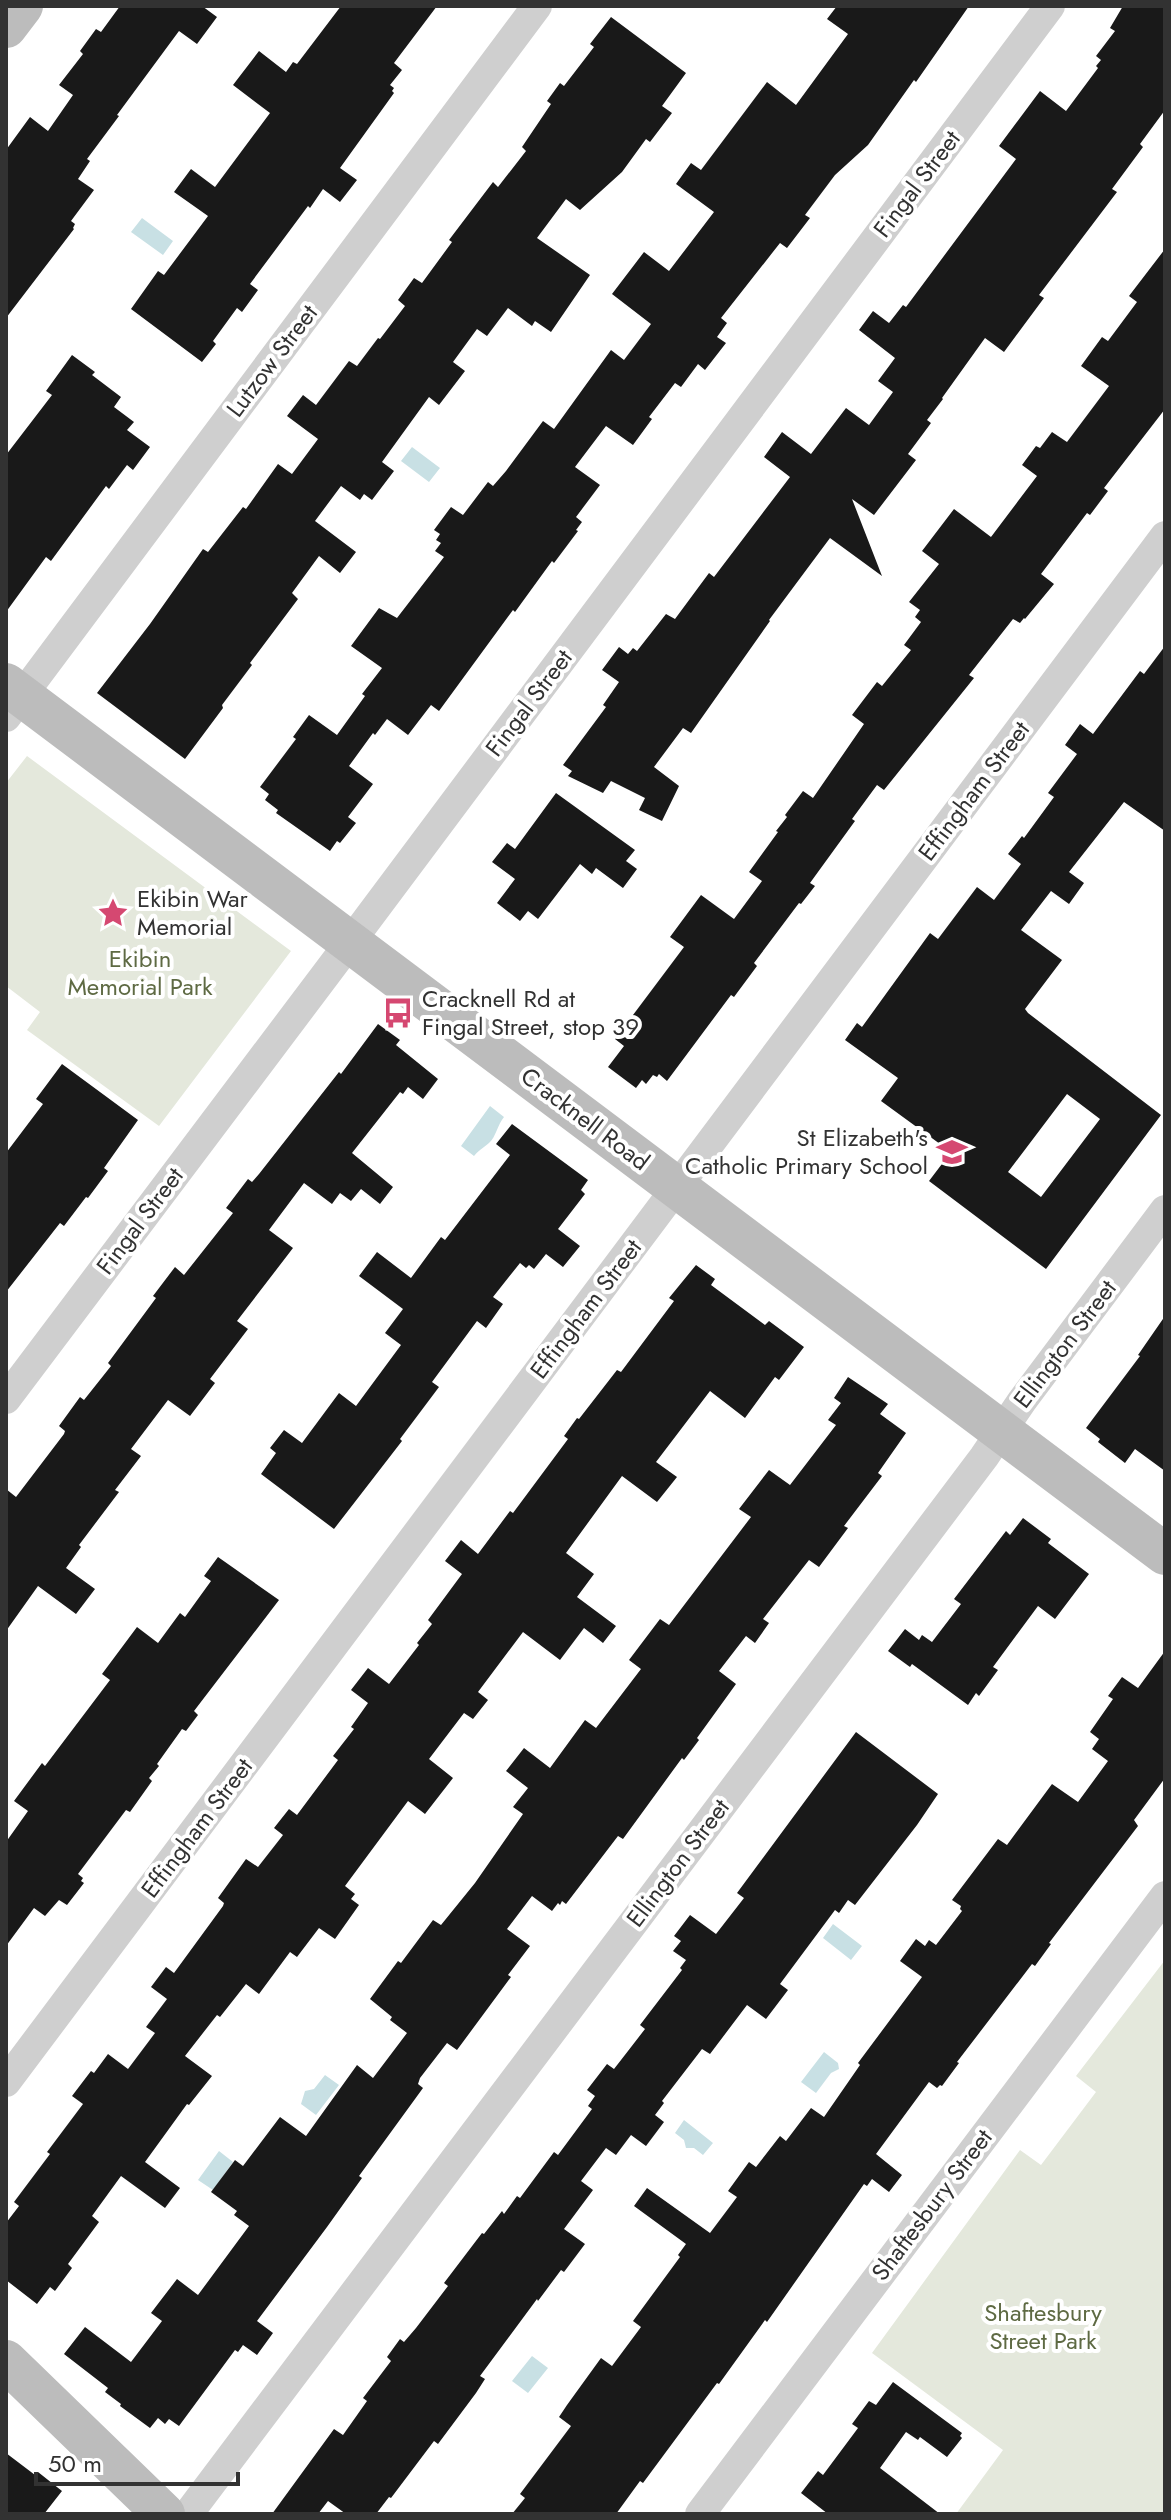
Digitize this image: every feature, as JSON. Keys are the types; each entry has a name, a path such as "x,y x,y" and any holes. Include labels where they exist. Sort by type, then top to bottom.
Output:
{"street":[{"path":"6,27 22,6"},
{"name":"Lutzow Street","path":"11,699 537,6"},
{"name":"Fingal Street","path":"6,1399 1050,6"},
{"name":"Effingham Street","path":"6,2082 1165,536"},
{"name":"Cracknell Road","path":"11,699 350,942 1165,1554"},
{"name":"Ellington Street","path":"188,2514 1165,1210"},
{"name":"Shaftesbury Street","path":"700,2514 1165,1896"},
{"path":"6,2361 164,2514"}],"green space":[{"name":"Ekibin Memorial Park","path":"27,756 291,951 159,1126 27,1030 40,1012 6,986 6,783"},
{"name":"Shaftesbury Street Park","path":"1165,1960 1165,2514 956,2514 1003,2450 872,2353 1020,2150 1041,2165 1096,2092 1076,2076"}],"water":[{"path":"142,218 173,241 163,255 131,232"},
{"path":"412,447 440,468 429,482 401,461"},
{"path":"490,1106 504,1117 492,1140 474,1156 461,1146"},
{"path":"833,1924 862,1946 851,1960 823,1938"},
{"path":"824,2052 838,2063 839,2069 831,2073 816,2093 801,2082"},
{"path":"325,2075 339,2085 316,2115 301,2104 305,2091 314,2089"},
{"path":"684,2120 713,2143 703,2155 694,2148 686,2148 684,2140 675,2133"},
{"path":"219,2151 233,2162 213,2190 198,2180"},
{"path":"532,2356 548,2368 528,2393 512,2381"}],"building":[{"path":"120,6 202,6 217,17 197,44 179,31 117,115 87,159 90,161 78,179 94,190 71,221 75,224 74,229 6,318 6,150 30,117 48,131 73,95 59,85 83,54 80,51 96,29 101,32"},
{"path":"341,6 437,6 394,63 402,70 390,85 394,93 340,168 357,180 340,202 323,189 310,208 308,206 250,284 258,290 242,312 237,308 202,362 131,309 158,271 164,275 208,216 174,192 191,169 215,187 270,113 233,85 259,51 286,72 293,62 297,64"},
{"path":"837,6 969,6 868,145 835,175 805,215 810,218 787,248 780,243 721,318 727,323 717,337 726,343 705,370 698,364 681,387 675,383 649,417 652,419 633,445 606,426 575,467 600,485 576,517 582,522 578,531 515,612 513,610 439,711 431,705 408,735 387,719 375,735 373,733 349,766 373,784 348,817 356,823 330,851 276,813 278,810 265,800 269,794 260,787 296,739 293,737 309,715 337,735 365,696 362,694 382,668 351,646 379,608 397,618 444,557 435,551 441,543 436,540 440,534 434,530 451,507 463,515 488,482 493,486 506,471 543,421 554,429 611,350 624,360 651,324 612,294 644,252 669,271 714,212 676,184 691,163 701,170 767,82 796,105 848,34 827,19"},
{"path":"1123,6 1165,6 1165,110 1112,189 1117,192 1039,295 1044,298 1004,352 985,338 927,420 931,423 908,454 916,460 874,515 852,499 882,576 830,538 691,733 683,728 654,767 679,786 662,821 639,810 645,798 611,781 603,793 568,776 572,771 563,765 606,707 603,705 619,682 602,670 619,647 628,654 633,648 637,651 666,614 675,619 709,573 714,577 790,477 764,457 782,432 811,454 846,408 869,425 893,392 878,381 895,358 859,330 873,311 889,323 903,305 906,307 1016,159 999,146 1040,91 1066,111 1098,68 1096,66 1101,60 1096,56 1115,31 1110,28"},
{"path":"611,17 686,73 662,106 672,113 650,142 646,139 622,172 580,210 566,199 537,238 590,275 551,332 535,321 532,326 508,308 487,336 477,329 453,362 465,371 439,405 429,397 382,462 394,471 372,500 364,494 360,500 341,486 315,521 356,552 340,573 319,556 292,593 298,599 185,759 97,693 203,549 208,552 243,507 246,509 278,464 292,474 318,439 287,416 303,395 316,405 349,361 357,366 380,339 405,306 398,300 414,278 422,283 452,242 449,240 493,182 498,187 526,151 522,147 551,104 547,101 560,83 564,86 594,47 590,44"},
{"path":"1165,249 1165,409 1104,488 1108,491 1090,515 1087,513 1041,574 1054,584 1025,619 1020,623 1013,619 969,675 974,678 884,790 877,785 810,883 815,886 754,963 757,966 734,997 731,995 667,1081 659,1074 657,1077 653,1075 646,1084 642,1080 636,1088 608,1067 624,1046 615,1039 684,947 670,937 701,895 734,919 762,881 749,872 778,832 787,817 785,815 803,791 813,798 864,724 852,715 877,682 882,686 911,650 904,645 921,622 915,617 920,610 909,602 939,564 922,551 954,509 991,537 1037,476 1022,465 1036,446 1040,448 1052,432 1067,442 1109,386 1081,366 1102,337 1108,341 1137,302 1129,296"},
{"path":"72,355 121,397 114,407 134,422 127,430 150,447 133,470 127,465 109,489 106,486 51,561 46,557 6,612 6,455 52,395 46,391"},
{"path":"1165,646 1165,831 1124,802 1069,872 1084,883 1069,904 1051,891 1021,930 1062,960 1025,1009 1028,1013 1161,1115 1046,1269 929,1181 951,1152 881,1101 898,1078 845,1040 857,1023 862,1027 930,933 938,939 977,887 994,900 1021,864 1008,854 1022,836 1024,838 1054,797 1048,793 1077,754 1065,745 1080,724 1093,734 1140,671 1144,674","holes":["1067,1094 1100,1119 1041,1197 1008,1172"]},
{"path":"556,793 635,850 626,861 637,869 623,888 596,868 592,874 580,864 538,919 528,911 520,921 497,903 515,879 492,862 507,843 515,849"},
{"path":"378,1024 400,1040 396,1045 438,1079 423,1099 408,1087 403,1094 400,1092 352,1153 393,1187 380,1204 361,1189 351,1201 340,1193 332,1204 304,1183 269,1230 293,1248 237,1321 248,1329 210,1379 215,1383 190,1416 168,1400 131,1449 141,1456 115,1490 119,1492 79,1545 81,1547 66,1568 95,1589 76,1614 38,1586 6,1631 6,1489 16,1497 64,1434 65,1431 59,1426 80,1397 84,1400 111,1366 108,1363 175,1267 184,1275 233,1213 226,1208 248,1179 252,1182 259,1174"},
{"path":"62,1064 138,1120 104,1168 108,1171 88,1198 64,1226 60,1223 6,1292 6,1153 43,1104 36,1099"},
{"path":"512,1124 588,1180 581,1190 585,1194 558,1229 580,1246 563,1267 546,1254 534,1269 520,1263 493,1297 503,1304 486,1328 477,1321 432,1382 439,1387 400,1439 402,1441 334,1529 261,1474 276,1453 270,1448 284,1430 302,1443 339,1393 356,1406 401,1345 385,1333 403,1309 359,1276 377,1252 411,1278 441,1237 445,1240 510,1155 496,1144"},
{"path":"696,1265 715,1279 711,1285 765,1325 769,1321 804,1347 779,1380 775,1377 745,1418 710,1391 656,1462 677,1477 657,1502 622,1476 566,1553 594,1574 577,1597 616,1626 603,1643 584,1628 560,1660 523,1632 478,1692 488,1700 473,1719 464,1713 429,1759 453,1778 425,1814 408,1801 345,1886 355,1894 351,1899 359,1905 335,1939 319,1928 297,1957 290,1952 259,1994 246,1984 185,2056 212,2076 187,2104 145,2162 180,2188 165,2208 121,2176 92,2216 99,2222 68,2264 72,2268 55,2291 50,2287 37,2304 6,2280 6,2223 19,2206 14,2202 83,2104 72,2096 108,2054 128,2069 155,2033 146,2027 167,1999 151,1987 166,1967 174,1973 223,1906 224,1903 218,1898 246,1859 258,1867 283,1835 274,1828 289,1809 297,1815 338,1760 333,1756 354,1729 351,1727 368,1703 351,1690 368,1668 389,1684 419,1645 417,1643 432,1624 428,1620 462,1574 445,1561 461,1540 478,1554 510,1511 513,1513 568,1439 564,1436 577,1418 617,1370 621,1372 674,1301 669,1298"},
{"path":"1165,1316 1165,1471 1135,1449 1125,1463 1098,1442 1100,1439 1086,1428 1140,1356"},
{"path":"848,1377 888,1404 880,1414 906,1433 878,1473 882,1476 844,1526 848,1528 819,1567 809,1560 763,1619 769,1623 755,1643 746,1636 719,1671 736,1684 697,1738 699,1740 684,1760 682,1758 623,1839 618,1836 566,1904 562,1901 560,1905 558,1903 552,1911 532,1896 507,1929 530,1946 457,2050 447,2043 420,2078 418,2084 423,2088 359,2176 362,2178 257,2321 273,2333 257,2355 243,2345 238,2352 235,2350 179,2426 169,2419 165,2424 158,2418 150,2428 105,2392 108,2388 64,2354 85,2327 131,2362 162,2321 151,2313 177,2279 198,2295 249,2226 234,2215 237,2211 211,2192 235,2160 243,2166 280,2117 306,2136 357,2065 373,2078 407,2033 370,1999 433,1920 441,1925 523,1814 513,1807 528,1788 506,1771 524,1748 550,1768 585,1720 596,1728 641,1669 629,1660 660,1619 669,1625 751,1517 739,1509 769,1470 790,1485 836,1425 828,1420 841,1403 834,1398"},
{"path":"1023,1518 1051,1539 1048,1543 1089,1574 1055,1619 1038,1606 993,1667 998,1670 979,1696 976,1693 968,1705 912,1664 910,1667 888,1651 905,1629 919,1640 922,1635 932,1642 961,1604 954,1599 1006,1531 1010,1535"},
{"path":"218,1557 279,1600 194,1711 198,1715 186,1731 182,1729 157,1764 159,1766 149,1778 152,1781 130,1812 126,1810 78,1874 84,1883 67,1905 59,1900 45,1916 34,1908 6,1946 6,1842 28,1811 14,1801 42,1763 45,1766 110,1680 102,1674 137,1627 158,1643 180,1613 185,1617 211,1581 204,1576"},
{"path":"1165,1651 1165,1778 1134,1820 1138,1826 1035,1966 1032,1964 942,2086 937,2088 929,2082 876,2154 902,2175 889,2192 872,2179 867,2186 864,2184 767,2322 765,2320 643,2483 640,2481 616,2514 512,2514 525,2498 520,2494 571,2426 559,2417 601,2358 612,2366 641,2327 633,2321 680,2257 678,2255 686,2244 634,2206 647,2188 710,2233 737,2197 728,2191 749,2162 756,2167 780,2136 786,2141 811,2108 824,2117 860,2065 858,2063 922,1977 900,1961 916,1939 925,1946 929,1940 936,1945 962,1911 961,1906 952,1900 998,1839 1007,1845 1052,1784 1078,1802 1108,1761 1092,1749 1099,1739 1090,1732 1113,1699 1108,1696 1122,1677 1138,1688"},
{"path":"856,1732 938,1794 917,1825 855,1905 848,1900 839,1913 835,1910 780,1984 788,1990 766,2019 747,2005 710,2054 702,2049 662,2101 664,2103 655,2115 664,2122 646,2146 631,2135 616,2155 606,2148 581,2181 593,2190 564,2229 585,2244 564,2272 561,2270 537,2299 480,2376 485,2379 476,2393 438,2444 434,2441 391,2498 376,2514 346,2514 328,2501 318,2514 272,2514 334,2429 343,2435 367,2401 363,2398 391,2361 387,2357 400,2339 404,2342 416,2328 448,2286 444,2283 482,2233 502,2211 504,2214 517,2196 520,2198 554,2152 558,2155 592,2109 588,2106 595,2096 587,2090 607,2064 614,2069 645,2029 640,2025 682,1970 680,1968 686,1960 673,1951 681,1941 674,1936 690,1915 716,1934 744,1898 737,1893"},
{"path":"893,2382 962,2433 962,2438 947,2457 920,2437 918,2440 906,2432 880,2468 940,2514 828,2514 801,2493 818,2471 823,2475 858,2428 852,2424 869,2401 876,2405"},
{"path":"6,2453 62,2491 44,2514 6,2514"}],"place":[{"name":"Ekibin War Memorial","path":"113,913"},
{"name":"Cracknell Rd at Fingal Street, stop 39","path":"398,1013"},
{"name":"St Elizabeth's Catholic Primary School","path":"952,1152"}]}
